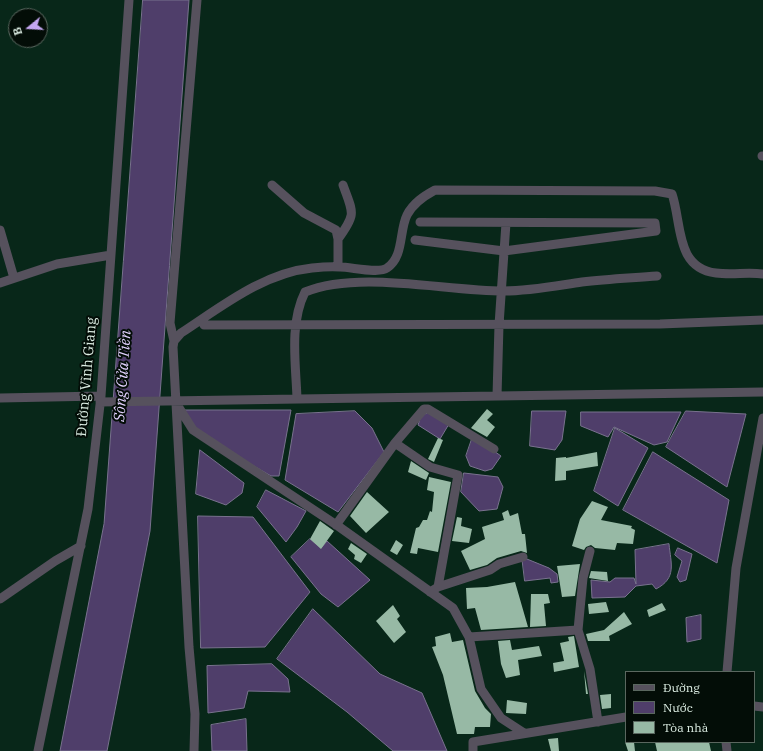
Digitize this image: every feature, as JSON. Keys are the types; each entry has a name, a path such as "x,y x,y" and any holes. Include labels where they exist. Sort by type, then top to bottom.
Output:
{"street":[{"name":"Đường Vĩnh Giang","path":"38,751 88,509 100,399 129,0"},
{"path":"194,751 195,714 171,401 174,341 170,322 197,0"},
{"path":"272,185 304,213 334,228 338,238 338,266"},
{"path":"338,238 352,218 352,212 343,185"},
{"path":"174,341 181,333 257,285 304,269 338,266 369,270 386,269 395,261 406,215 421,197 435,190 655,191 672,194 676,206 679,234 683,247 691,260 702,271 718,274 763,274"},
{"path":"415,240 504,250 656,231 655,223 420,222"},
{"path":"497,396 499,325 506,223"},
{"path":"0,230 14,278"},
{"path":"0,283 62,262 111,255"},
{"path":"297,399 296,324 298,305 305,292 320,286 365,282 501,291 529,291 583,282 657,276"},
{"path":"204,324 660,324 763,320"},
{"path":"0,398 100,399 112,402 763,392"},
{"path":"171,401 193,430 434,590 453,608 469,637 481,689 501,718 524,733"},
{"path":"336,525 395,443 426,408 494,449"},
{"path":"727,671 736,568 763,418"},
{"path":"395,443 430,467 458,475 434,590"},
{"path":"0,599 55,561 81,546"},
{"path":"590,551 583,578 578,630 590,669 598,722"},
{"path":"434,590 490,570 499,564 523,557"},
{"path":"469,637 578,630"},
{"path":"473,751 473,742 625,717"}],"water":[{"name":"Sông Cửa Tiền","path":"143,0 189,0 150,531 107,751 60,751 104,524"},
{"path":"185,410 291,410 279,476 271,476 218,445 195,427"},
{"path":"355,411 372,428 384,452 338,512 285,480 296,414"},
{"path":"532,411 566,411 562,440 555,450 530,446"},
{"path":"686,411 746,414 727,487 666,447"},
{"path":"581,412 681,412 667,442 654,445 614,427 608,437 581,426"},
{"path":"428,413 449,424 440,439 418,425 421,416"},
{"path":"615,428 648,448 618,506 594,491"},
{"path":"473,436 501,456 492,469 485,471 470,466 466,456"},
{"path":"200,450 244,483 242,493 226,505 196,494"},
{"path":"653,452 729,500 717,563 623,510"},
{"path":"464,473 498,477 503,487 497,509 479,511 461,492"},
{"path":"266,490 306,511 286,542 257,507"},
{"path":"198,516 253,517 310,592 265,647 201,648"},
{"path":"310,539 321,548 327,541 370,580 338,607 321,594 291,557"},
{"path":"669,544 671,570 670,575 663,585 656,589 652,584 636,586 625,597 592,598 591,580 610,582 615,578 634,578 636,584 635,550"},
{"path":"678,548 692,554 686,580 680,582 677,577 682,561 675,555"},
{"path":"522,557 549,568 557,574 558,582 551,583 550,578 525,581"},
{"path":"313,609 380,674 422,693 447,751 393,751 347,712 277,659"},
{"path":"701,615 701,639 687,642 686,618"},
{"path":"272,664 288,679 290,692 248,691 244,708 208,713 207,666"},
{"path":"246,719 247,751 212,751 211,725"}],"building":[{"path":"487,409 493,414 487,420 495,427 487,437 471,428"},
{"path":"438,438 443,440 434,462 428,459"},
{"path":"597,452 598,466 566,471 566,480 555,481 556,458 566,458"},
{"path":"411,461 429,473 426,480 408,472"},
{"path":"429,477 451,482 438,552 418,548 417,554 410,553 416,528 419,527 423,520 427,520 430,511 432,512 434,492 427,490"},
{"path":"367,492 389,512 366,533 350,516"},
{"path":"592,501 608,507 601,520 632,526 631,528 635,530 633,544 617,543 615,550 595,548 591,545 586,547 584,550 572,546 580,519"},
{"path":"508,510 510,516 518,513 522,534 525,534 527,553 521,551 497,558 487,565 470,570 461,551 485,539 482,527 504,520 502,513"},
{"path":"457,517 462,518 461,526 472,529 469,543 452,541"},
{"path":"320,521 334,531 321,549 310,539"},
{"path":"396,540 403,545 397,555 390,551"},
{"path":"351,543 367,554 361,563 354,559 355,555 348,549"},
{"path":"580,564 575,596 562,597 557,566"},
{"path":"591,571 607,572 608,581 589,578"},
{"path":"515,582 528,627 481,630 475,608 467,609 466,588 487,587"},
{"path":"531,594 548,594 550,603 544,604 546,626 530,627"},
{"path":"606,602 609,612 589,614 588,604"},
{"path":"662,603 666,610 649,617 647,610"},
{"path":"393,605 400,616 397,619 406,632 394,643 376,621"},
{"path":"624,612 632,624 609,636 610,641 588,641 586,634 604,630"},
{"path":"450,633 452,642 463,640 475,691 485,708 491,714 490,727 475,727 474,734 457,734 443,675 432,647 436,646 435,637"},
{"path":"574,636 579,667 554,672 553,663 564,661 560,643 569,641 568,637"},
{"path":"510,640 512,650 539,646 542,656 518,660 520,675 506,678 501,664 498,641"},
{"path":"584,671 588,694 586,694"},
{"path":"611,694 611,708 602,709 600,695"},
{"path":"507,700 527,703 526,714 506,713"},
{"path":"558,738 559,751 551,751 548,739"},
{"path":"625,743 634,743 635,751 628,751"},
{"path":"655,743 709,743 711,751 657,751"}]}
